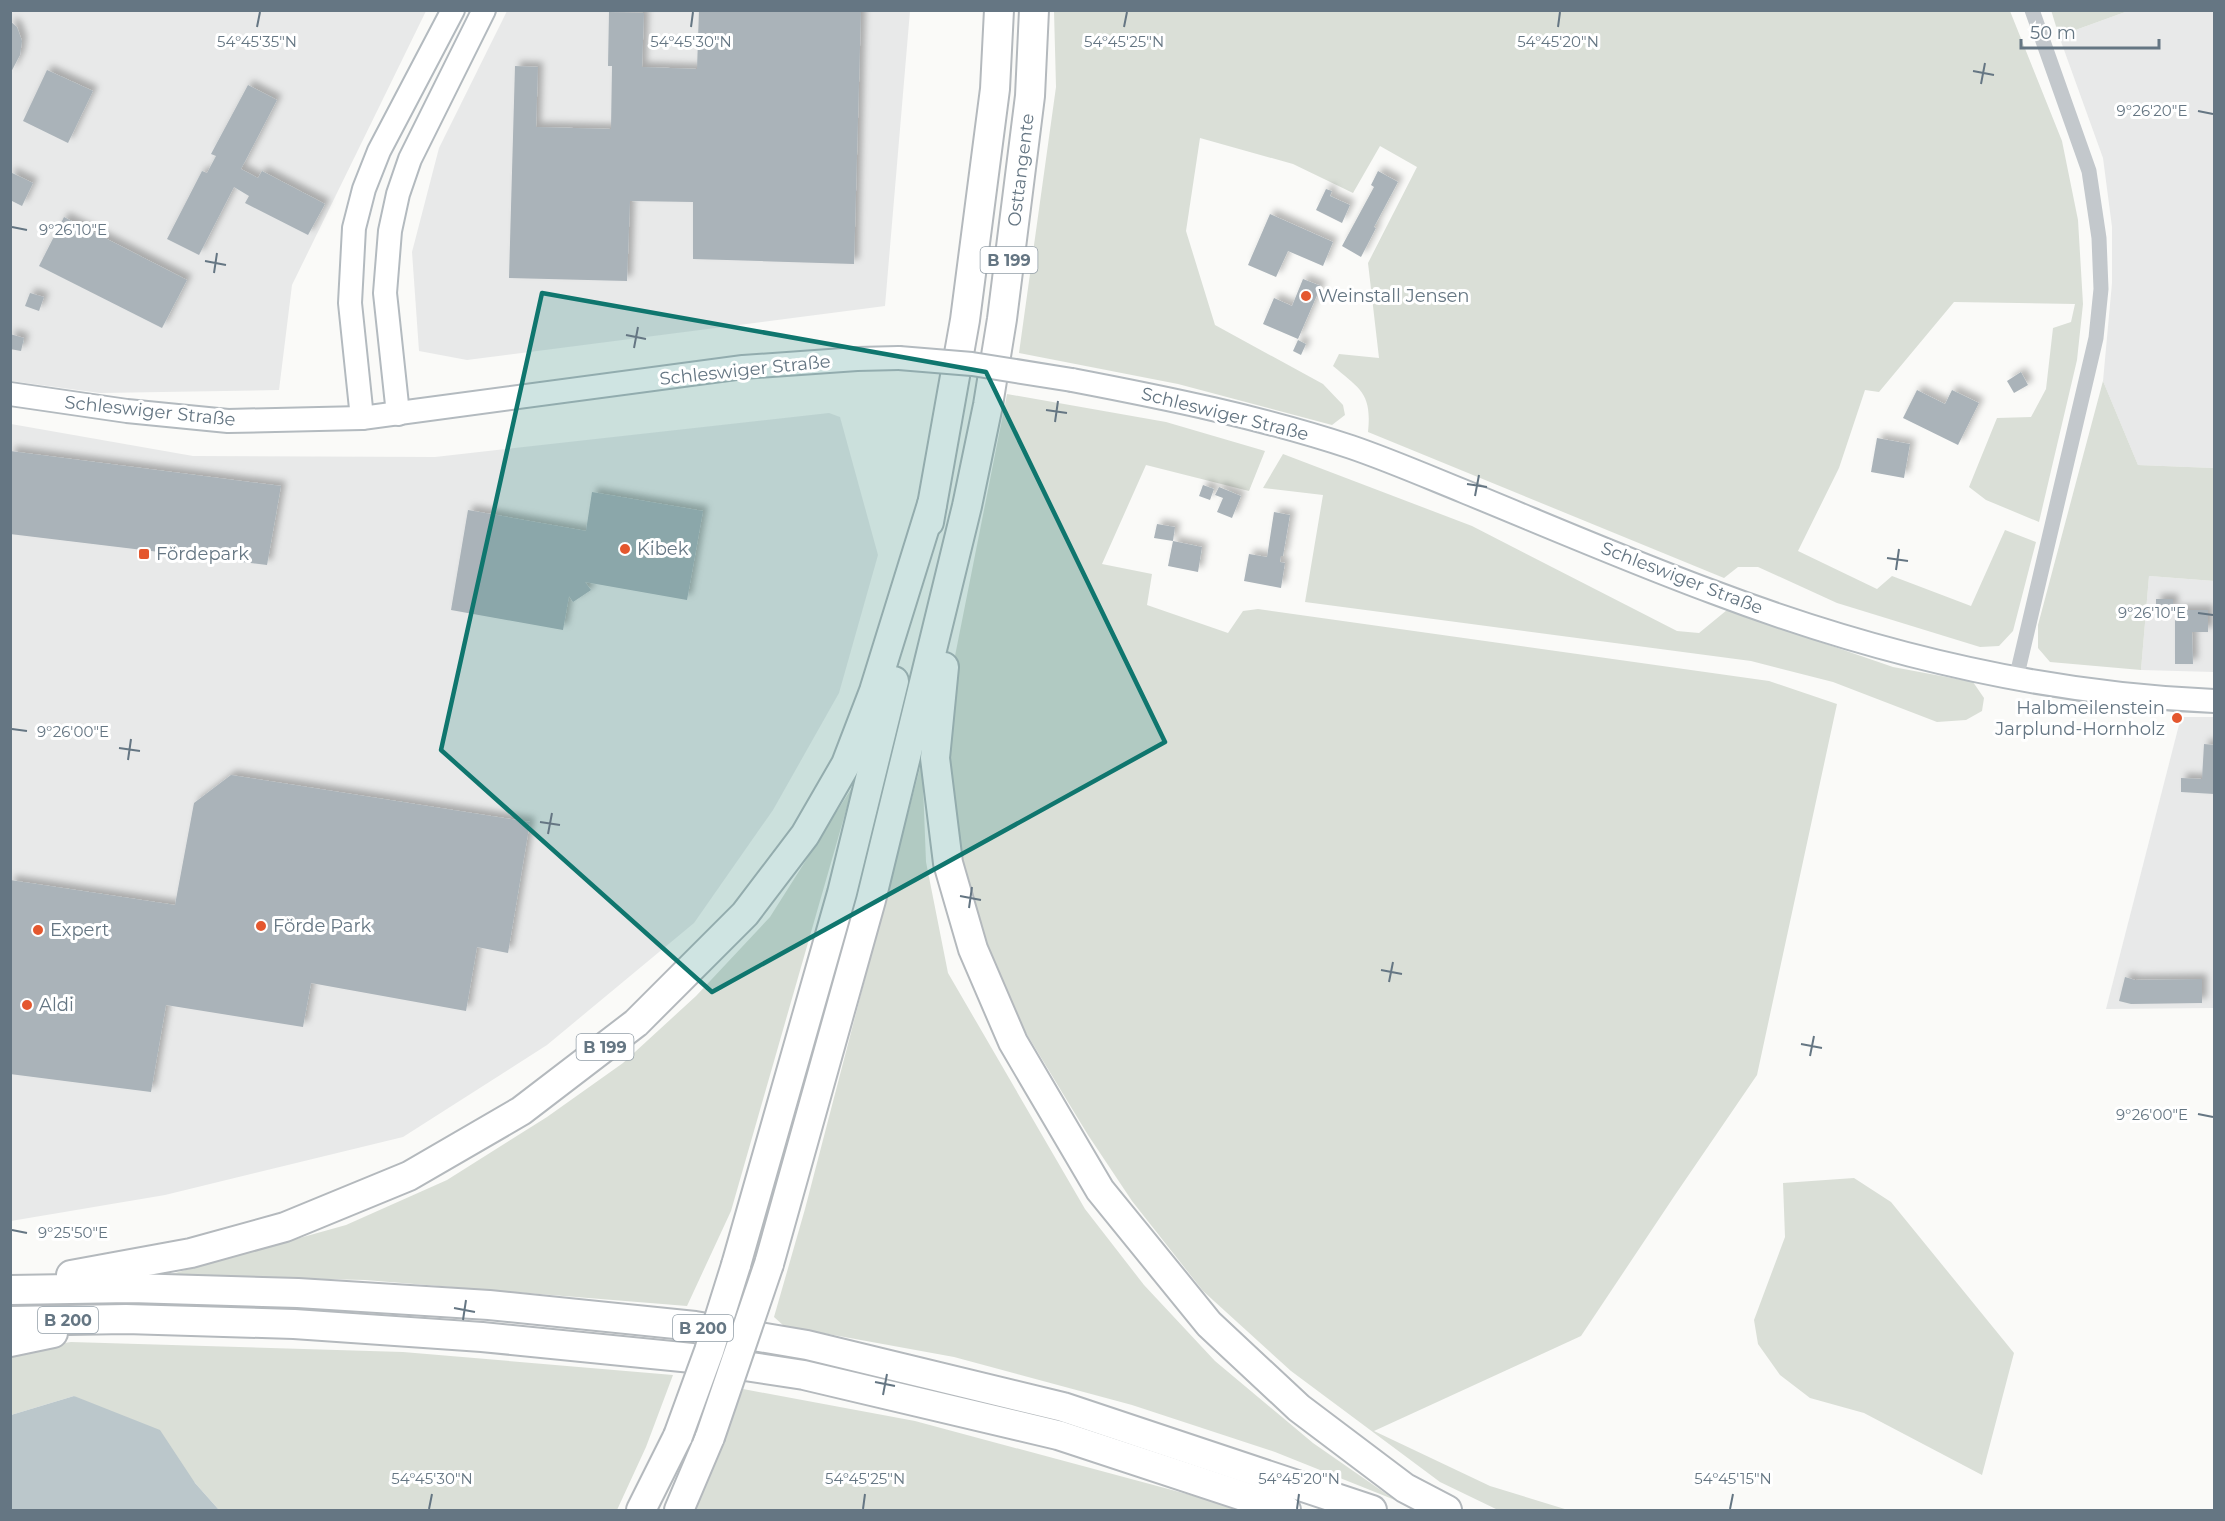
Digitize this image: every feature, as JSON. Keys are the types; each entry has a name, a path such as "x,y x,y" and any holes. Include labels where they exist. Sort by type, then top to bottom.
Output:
{"highway":[{"name":"Osttangente","path":"933,504 965,320 995,89 999,10"},
{"name":"Osttangente","path":"967,506 988,405 1002,319 1030,96 1034,10"},
{"path":"641,1510 678,1436 709,1351 736,1265 842,893 885,722 933,504"},
{"name":"B 199","path":"10,1286 191,1253 285,1227 398,1180 520,1111 636,1023 745,914 805,836 835,784 846,764 874,692 933,504"},
{"path":"967,506 943,671 935,758 948,863 973,949 1013,1042 1100,1190 1209,1324 1299,1408 1405,1488 1447,1510"},
{"name":"B 199","path":"679,1510 710,1437 769,1264 871,900 967,506"},
{"name":"B 200","path":"10,1290 131,1287 298,1293 489,1305 717,1330 807,1345 1063,1407 1372,1510"},
{"path":"10,1342 126,1319"},
{"name":"B 200","path":"10,1321 126,1319 294,1324 482,1337 692,1358 804,1375 1058,1434 1286,1510"}],"main road":[{"path":"362,418 350,303 354,228 364,189 379,151 453,10"},
{"path":"398,414 385,293 392,222 398,194 410,159 484,10"},
{"name":"Schleswiger Straße","path":"10,394 127,411 228,421 362,418 743,367 857,358 899,358 972,364 1193,403 1352,447 1724,596 1830,633 1891,651 2016,679 2160,699 2214,701"}],"street":[{"path":"2016,679 2096,338 2101,289 2099,238 2089,171 2032,10"}],"highlighted area":[{"path":"542,293 986,372 1165,742 712,992 441,750"}],"shaded area":[{"path":"2051,10 2128,10 2128,11 2059,36"},
{"path":"2210,10 2214,12 2214,468 2138,465 2103,381 2112,283 2112,227 2103,158 2059,36 2128,11"},
{"path":"11,11 426,11 292,285 279,390 100,393 11,381"},
{"path":"507,11 910,11 885,306 467,360 419,351 412,252 439,148"},
{"path":"1054,11 2010,11 2062,141 2078,220 2083,304 2077,360 2039,522 1986,500 1969,487 1997,418 2031,417 2046,389 2053,328 2071,322 2075,304 1954,302 1879,392 1865,390 1839,468 1798,551 1877,589 1892,576 1971,606 2005,530 2036,542 2013,631 1999,646 1980,647 1837,603 1758,567 1738,567 1724,578 1368,432 1369,419 1366,400 1357,387 1333,366 1339,354 1379,358 1368,263 1417,167 1380,146 1353,193 1293,164 1200,138 1186,231 1215,325 1323,384 1343,405 1345,415 1332,425 1178,384 1019,353 1056,87"},
{"path":"2103,381 2138,465 2214,468 2214,581 2149,576 2141,670 2050,662 2038,648 2038,625"},
{"path":"1007,394 1166,422 1265,451 1249,491 1146,465 1102,564 1152,574 1147,605 1228,633 1243,611 1258,609 1769,681 1837,704 1757,1075 1581,1336 1374,1431 1490,1486 1568,1510 1498,1510 1440,1482 1291,1371 1203,1291 1132,1201 1088,1135 1020,1023 975,919 953,823 948,757 955,656"},
{"path":"829,413 840,417 878,555 839,693 773,810 694,923 547,1045 403,1137 165,1195 11,1221 11,424 193,456 435,457"},
{"path":"1283,454 1472,526 1677,631 1699,633 1727,610 1893,667 1973,682 1984,698 1982,711 1966,720 1937,722 1833,682 1751,661 1305,602 1323,495 1263,488"},
{"path":"2149,576 2214,581 2214,672 2141,670"},
{"path":"2181,717 2214,717 2214,1008 2106,1009"},
{"path":"922,760 926,862 948,973 1085,1209 1144,1285 1215,1361 1313,1443 1395,1500 1275,1452 1132,1405 954,1357 784,1326 774,1317 805,1209"},
{"path":"853,786 731,1211 687,1306 365,1280 168,1275 346,1225 447,1180 547,1117 623,1063 696,996 770,917"},
{"path":"1854,1178 1891,1202 2014,1353 1982,1475 1864,1413 1810,1398 1780,1375 1758,1344 1754,1320 1785,1237 1783,1183"},
{"path":"71,1342 403,1352 673,1375 646,1447 617,1510 219,1510 195,1483 74,1396 11,1415 10,1351"},
{"path":"743,1389 915,1421 1198,1497 1237,1510 693,1510"},
{"path":"74,1396 160,1430 195,1483 219,1510 11,1510 11,1415"}],"building":[{"path":"699,10 861,10 854,264 693,259 693,202 630,201 627,281 509,278 515,66 538,67 536,127 611,129 612,66 608,66 609,12 644,13 642,67 697,69"},
{"path":"10,21 17,27 22,41 20,55 10,74"},
{"path":"47,70 93,91 68,143 23,121"},
{"path":"248,85 277,100 241,169 258,178 262,171 325,204 308,235 245,203 249,196 234,187 199,255 167,239 202,171 207,173 216,156 211,154"},
{"path":"1378,171 1398,182 1361,257 1342,246 1374,187 1371,185"},
{"path":"10,172 33,183 22,206 10,200"},
{"path":"1326,189 1332,191 1330,196 1350,205 1342,223 1316,210"},
{"path":"1270,214 1333,242 1323,266 1288,251 1276,277 1248,265"},
{"path":"64,217 187,280 162,328 39,266"},
{"path":"1303,279 1321,286 1298,339 1263,324 1274,298 1292,306"},
{"path":"30,293 44,297 39,311 25,306"},
{"path":"10,334 24,338 21,351 10,349"},
{"path":"1298,340 1306,344 1301,355 1293,351"},
{"path":"2021,372 2028,385 2014,393 2007,381"},
{"path":"1917,390 1945,404 1952,390 1979,403 1958,445 1903,418"},
{"path":"1877,438 1910,444 1904,478 1871,472"},
{"path":"10,451 281,486 267,565 10,534"},
{"path":"1203,485 1214,489 1210,500 1199,496"},
{"path":"1219,487 1241,496 1232,518 1217,512 1223,498 1215,495"},
{"path":"592,492 703,511 687,600 585,582 591,590 573,602 569,596 563,630 451,610 468,510 586,531"},
{"path":"1274,512 1290,515 1280,562 1285,563 1281,588 1244,581 1249,554 1267,557"},
{"path":"1157,524 1175,527 1173,541 1154,538"},
{"path":"1173,541 1202,547 1198,572 1168,566"},
{"path":"2156,599 2173,599 2173,612 2156,611"},
{"path":"2175,610 2208,610 2208,632 2192,632 2193,664 2175,664"},
{"path":"2204,744 2214,745 2214,794 2181,792 2181,778 2202,779"},
{"name":"Förde Park","path":"231,775 530,822 508,953 477,947 466,1011 311,983 303,1027 166,1005 151,1092 10,1074 10,880 175,905 194,803"},
{"path":"2125,977 2135,980 2202,979 2202,1003 2131,1004 2119,1001"}],"place":[{"name":"Weinstall Jensen","path":"1306,296"},
{"name":"Kibek","path":"625,549"},
{"name":"Fördepark","path":"144,554"},
{"name":"Halbmeilenstein Jarplund-Hornholz","path":"2177,718"},
{"name":"Förde Park","path":"261,926"},
{"name":"Expert","path":"38,930"},
{"name":"Aldi","path":"27,1005"}]}
